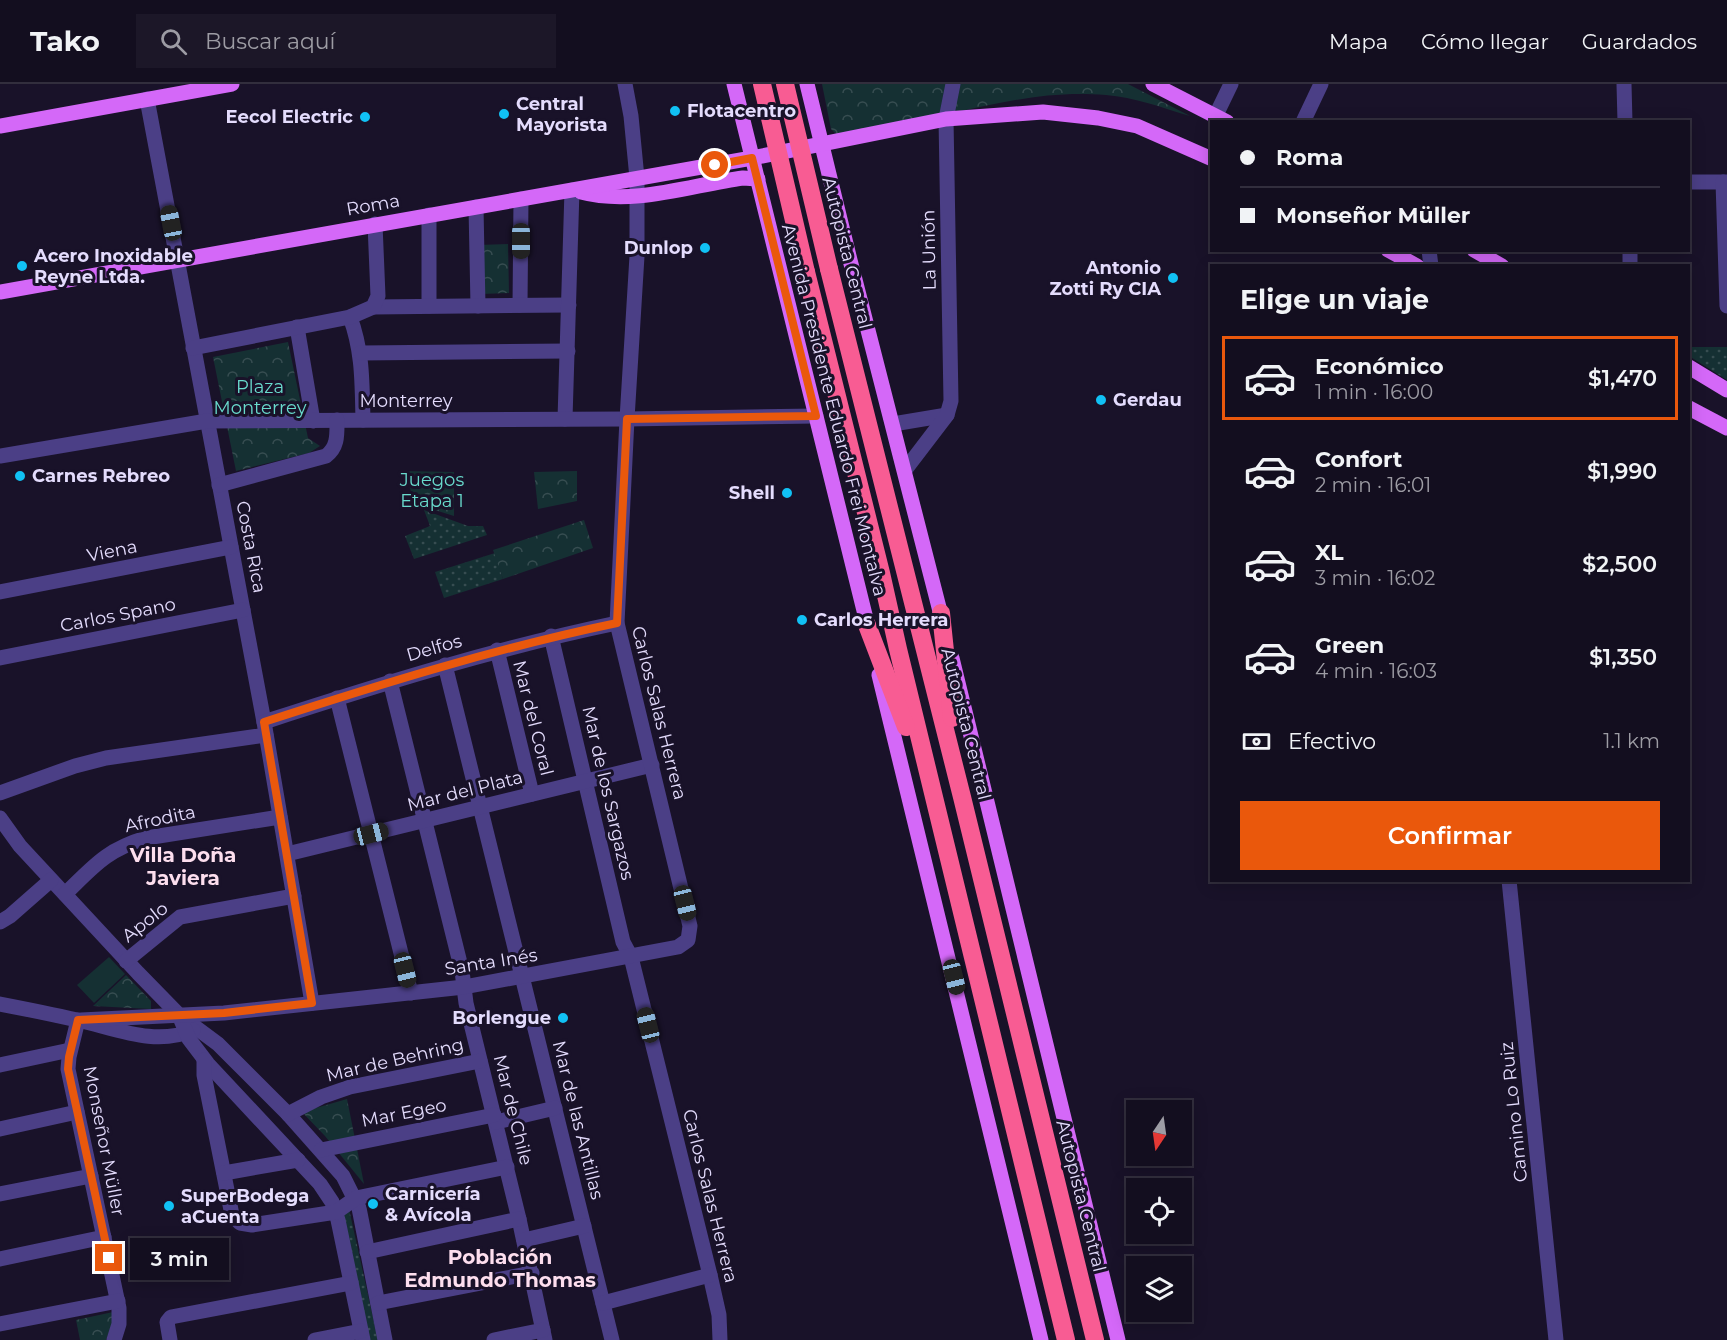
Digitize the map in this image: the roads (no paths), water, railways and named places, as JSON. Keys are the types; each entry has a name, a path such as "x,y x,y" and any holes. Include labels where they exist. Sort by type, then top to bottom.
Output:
{"highway":[{"path":"762,84 1066,1340"},
{"name":"Autopista Central","path":"785,84 1095,1340"},
{"path":"941,613 962,797"},
{"path":"867,625 935,802"}],"main road":[{"path":"0,126 232,84"},
{"name":"Avenida Presidente Eduardo Frei Montalva","path":"734,84 1041,1340"},
{"path":"807,84 941,613 1118,1340"},
{"path":"1153,84 1222,118"},
{"name":"Roma","path":"0,292 752,158 946,120 1043,112 1098,118 1137,126 1210,158"},
{"path":"572,190 599,195 637,196 737,179 758,179"},
{"path":"1392,252 1413,264"},
{"path":"1478,252 1498,264"},
{"path":"1690,368 1727,390"},
{"path":"1690,409 1727,428"}],"street":[{"name":"Carlos Salas Herrera","path":"625,84 631,116 637,196 633,334 617,623 690,926 688,940"},
{"name":"La Unión","path":"947,415 951,401 946,120 953,84"},
{"path":"1222,118 1231,84"},
{"path":"1304,120 1321,84"},
{"path":"1624,84 1625,120"},
{"name":"Costa Rica","path":"147,99 265,729 312,1003"},
{"path":"1690,182 1725,182 1727,306"},
{"path":"565,419 572,190"},
{"path":"520,305 521,199"},
{"path":"476,207 478,306"},
{"path":"429,215 429,306"},
{"path":"373,307 378,296 375,224"},
{"path":"193,348 350,317 373,307 569,305"},
{"path":"350,317 361,353 363,420"},
{"path":"297,327 313,421"},
{"path":"361,353 567,351"},
{"path":"893,424 947,415"},
{"path":"905,470 947,415"},
{"name":"Monterrey","path":"0,456 207,421 816,416"},
{"path":"219,485 326,456 336,443 337,420"},
{"name":"Viena","path":"0,592 231,547"},
{"name":"Carlos Spano","path":"0,658 243,610"},
{"name":"Delfos","path":"0,793 96,760 265,729 337,698 390,681 551,636 617,623"},
{"name":"Mar de los Sargazos","path":"551,636 623,942 631,957"},
{"name":"Mar del Coral","path":"497,650 532,794"},
{"name":"Mar de las Antillas","path":"445,665 612,1340"},
{"name":"Mar de Chile","path":"390,681 507,1167 544,1335"},
{"path":"337,698 411,993"},
{"name":"Mar del Plata","path":"286,854 652,765"},
{"name":"Afrodita","path":"65,894 104,857 132,843 280,817"},
{"path":"1,821 51,880 179,1015 192,1031 204,1060 326,1192 336,1212 362,1335 315,1340"},
{"path":"0,922 51,880"},
{"name":"Camino Lo Ruiz","path":"1509,882 1556,1340"},
{"name":"Apolo","path":"126,961 180,917 294,896"},
{"name":"Santa Inés","path":"79,1020 224,1013 464,987 631,957 678,947 688,940"},
{"name":"Carlos Salas Herrera","path":"631,957 710,1275 719,1315 720,1340"},
{"name":"Santa Inés","path":"0,1004 79,1020 115,1031 165,1037 192,1031 224,1013"},
{"name":"Monseñor Müller","path":"79,1020 70,1050 68,1069 118,1301 120,1318 114,1340"},
{"path":"192,1031 218,1044 288,1114 343,1176 356,1198 385,1340"},
{"path":"0,1065 70,1050"},
{"path":"204,1060 204,1075 232,1215 240,1222 252,1225 336,1212 356,1198 507,1167"},
{"name":"Mar de Behring","path":"288,1114 321,1097 350,1087 480,1061"},
{"name":"Mar Egeo","path":"321,1150 555,1108"},
{"path":"0,1129 77,1112"},
{"path":"224,1173 298,1160"},
{"path":"0,1194 91,1176"},
{"path":"367,1252 519,1219"},
{"path":"524,1240 584,1226"},
{"path":"0,1260 104,1237"},
{"path":"378,1303 531,1273"},
{"path":"603,1303 710,1275"},
{"path":"170,1340 168,1320 171,1317 351,1282"},
{"path":"0,1324 118,1301"},
{"path":"495,1340 544,1335"}],"place":[{"name":"Flotacentro","path":"675,111"},
{"name":"Central Mayorista","path":"504,114"},
{"name":"Eecol Electric","path":"365,117"},
{"name":"Dunlop","path":"705,248"},
{"name":"Acero Inoxidable Reyne Ltda.","path":"22,266"},
{"name":"Antonio Zotti Ry CIA","path":"1173,278"},
{"name":"Gerdau","path":"1101,400"},
{"name":"Carnes Rebreo","path":"20,476"},
{"name":"Shell","path":"787,493"},
{"name":"Carlos Herrera","path":"802,620"},
{"name":"Borlengue","path":"563,1018"},
{"name":"Carnicería & Avícola","path":"373,1204"},
{"name":"SuperBodega aCuenta","path":"169,1206"}],"district":[{"name":"Villa Doña Javiera","path":"183,866"},
{"name":"Población Edmundo Thomas","path":"500,1268"}],"park label":[{"name":"Plaza Monterrey","path":"260,397"},
{"name":"Juegos Etapa 1","path":"432,490"}]}
